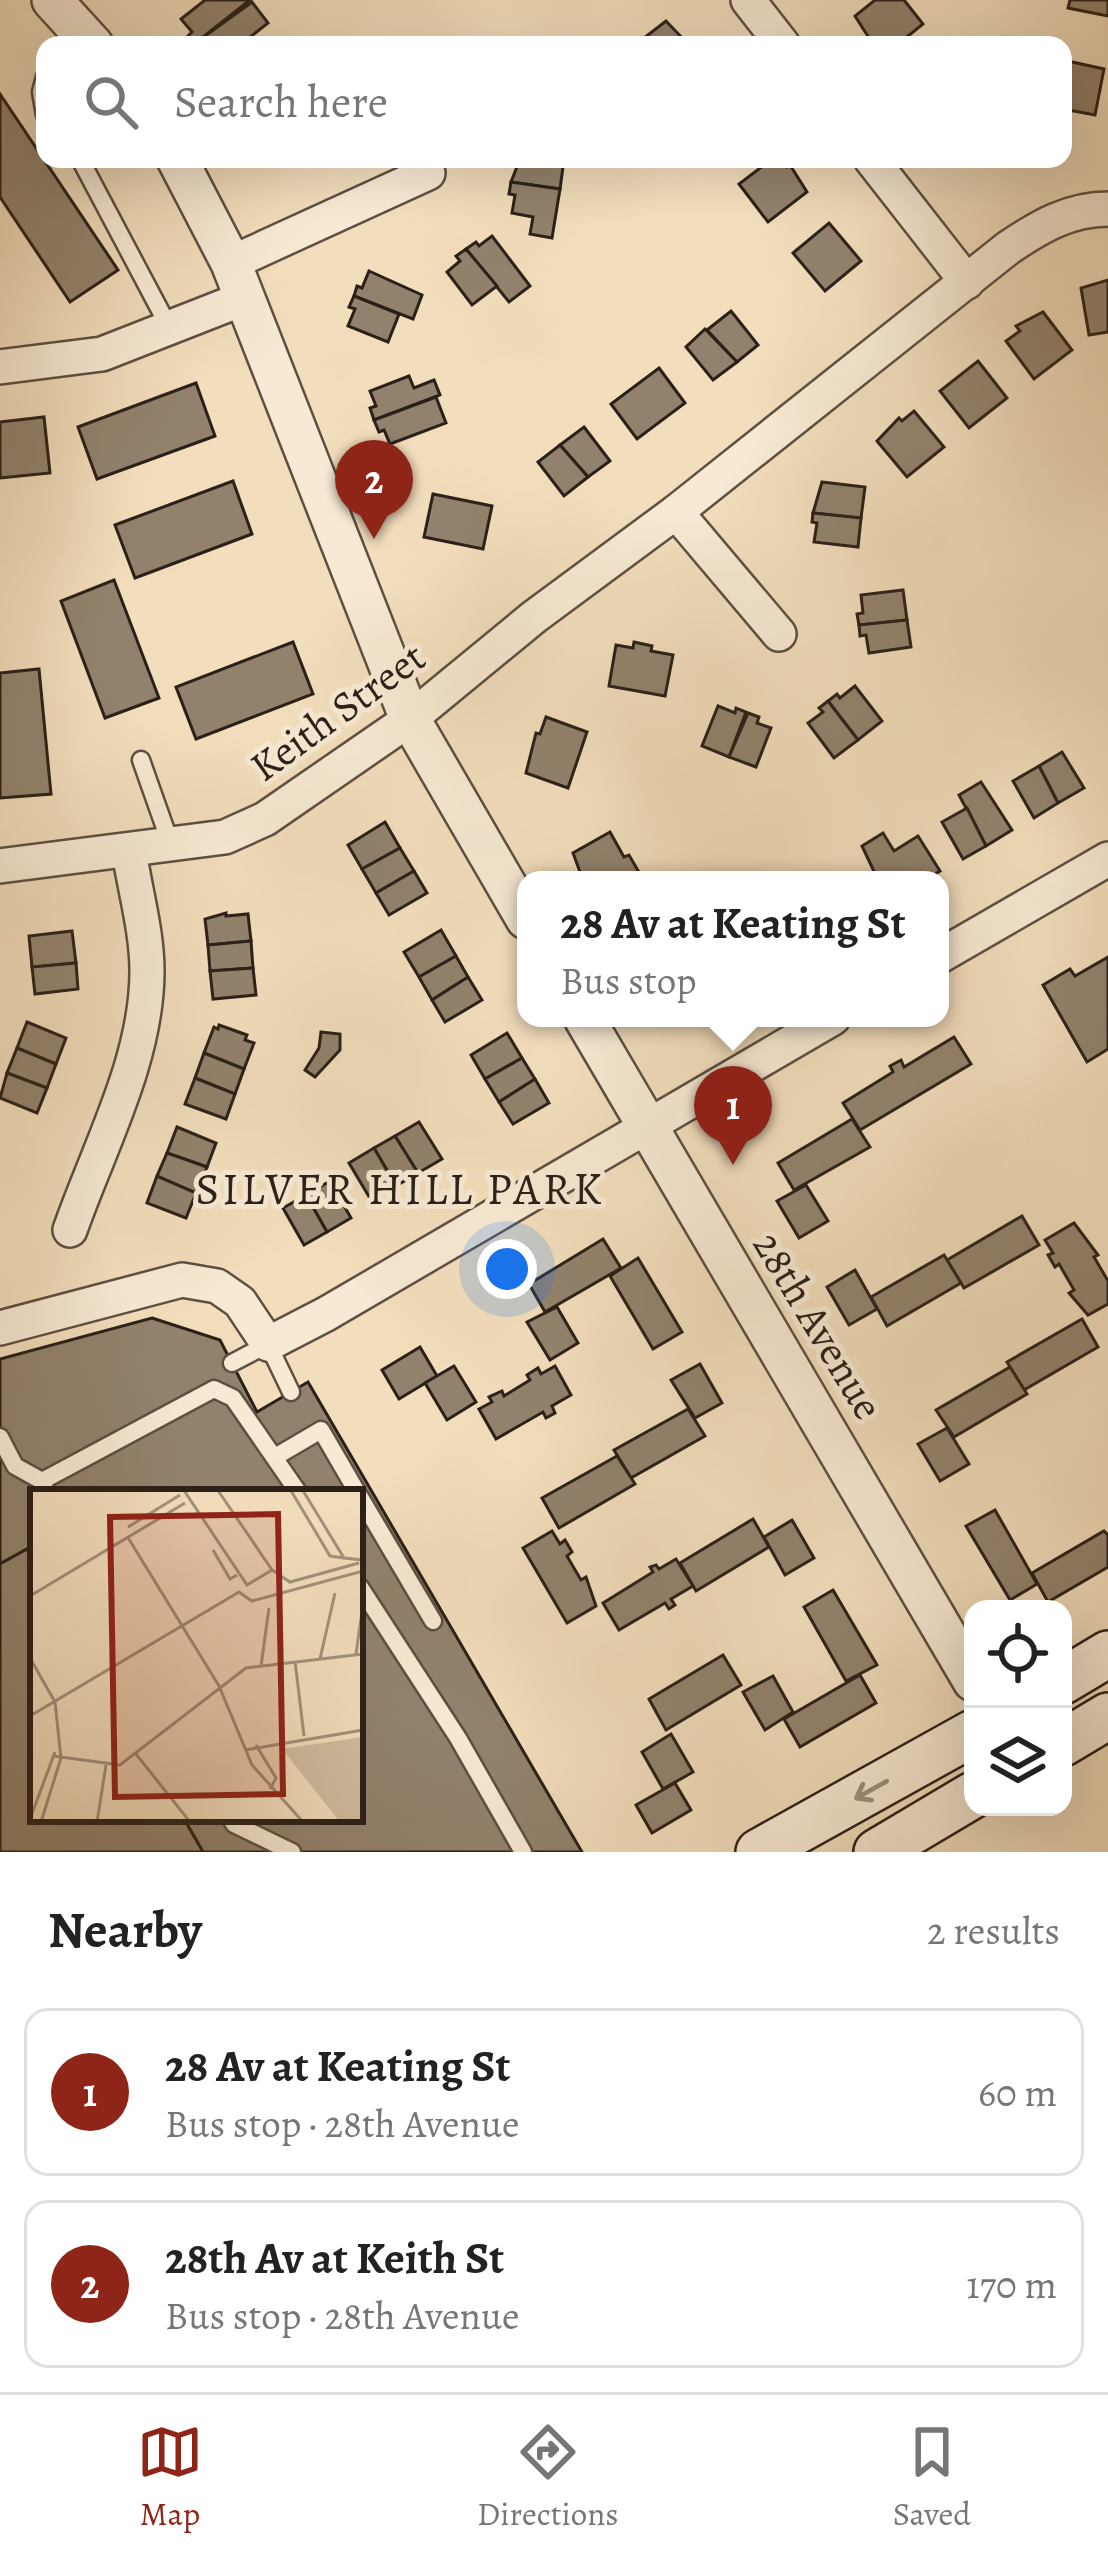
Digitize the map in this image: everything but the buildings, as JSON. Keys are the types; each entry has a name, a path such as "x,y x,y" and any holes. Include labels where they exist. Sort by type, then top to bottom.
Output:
{"main road":[{"path":"1072,1676 1108,1654"},
{"path":"1072,1738 1108,1716"},
{"path":"758,1852 964,1738"},
{"path":"877,1852 964,1801"}],"street":[{"path":"52,0 79,36"},
{"path":"748,0 776,36"},
{"path":"182,168 238,280 410,719 517,903"},
{"path":"878,168 967,282"},
{"path":"0,367 102,354 170,330 238,280 428,173"},
{"name":"Keith Street","path":"0,866 225,837 266,819 410,719 534,617 676,512 1042,224 1108,209"},
{"path":"676,512 779,634"},
{"path":"70,1230 142,1020 147,968 130,851"},
{"path":"949,951 1108,859"},
{"name":"28th Avenue","path":"589,1027 964,1666"},
{"path":"0,1328 182,1280 217,1286 240,1303 268,1344 817,1027"}],"lane":[{"path":"85,168 170,330"},
{"path":"141,760 171,844"},
{"path":"232,1364 268,1344 291,1392"},
{"path":"0,1438 15,1466 44,1486 214,1389 233,1398 296,1489"},
{"path":"275,1457 321,1430 355,1489"},
{"path":"363,1503 434,1621"},
{"path":"363,1592 458,1738 523,1852"},
{"path":"233,1822 292,1852"}],"place":[{"name":"28th Av at Keith St","path":"374,539"},
{"name":"28 Av at Keating St","path":"733,1165"}],"district":[{"name":"SILVER HILL PARK","path":"400,1188"}]}
